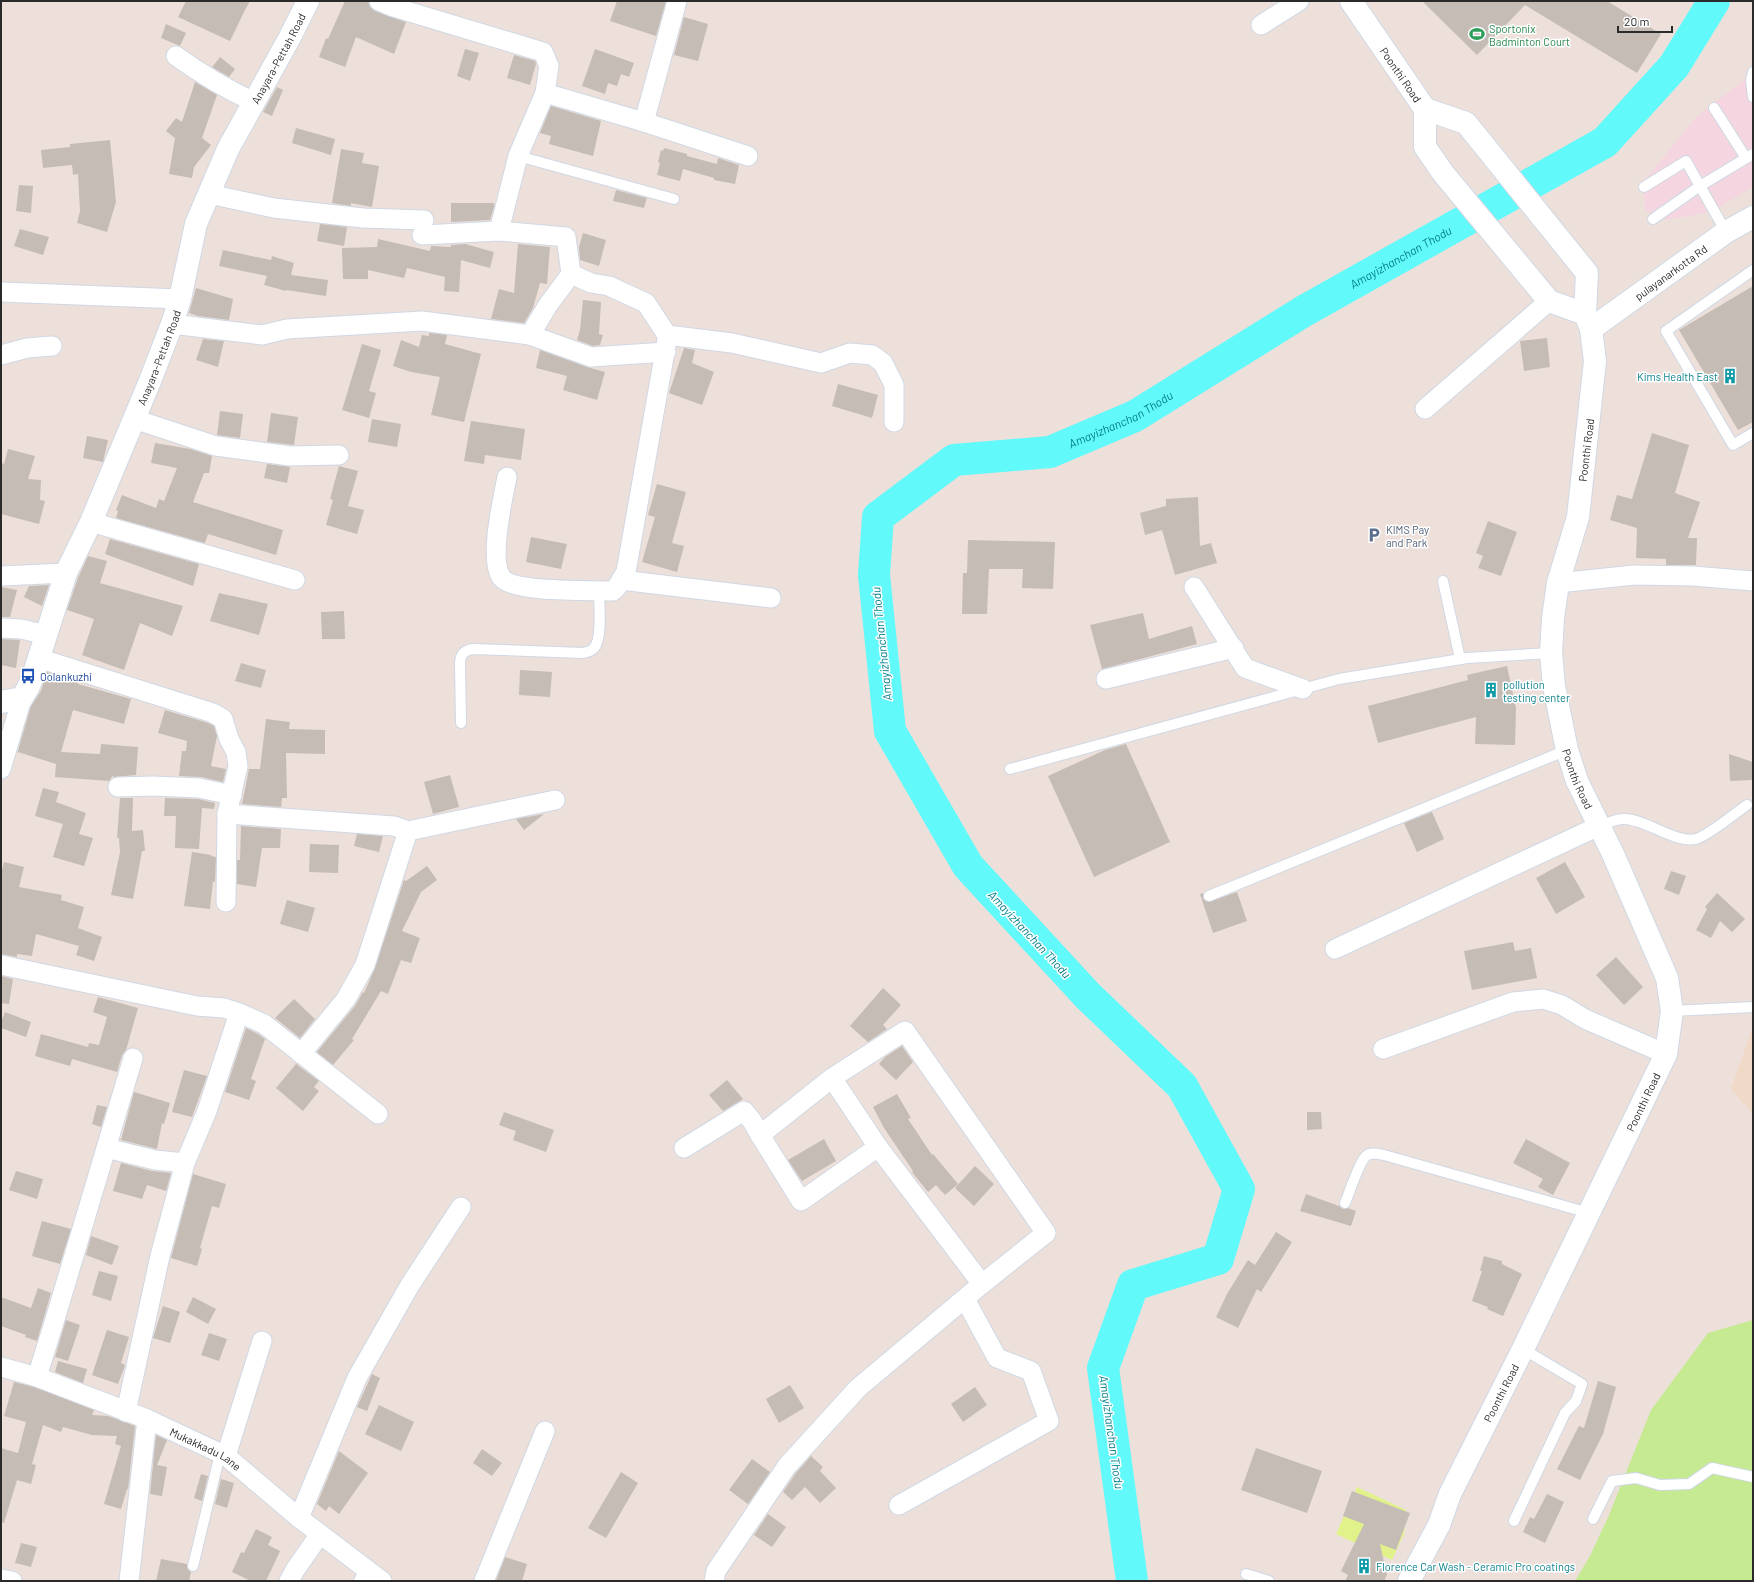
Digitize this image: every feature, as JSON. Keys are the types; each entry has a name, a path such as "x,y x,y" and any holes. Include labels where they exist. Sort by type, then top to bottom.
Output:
{"main road":[{"name":"Poonthi Road","path":"1351,1 1425,109 1466,123 1587,273 1588,321 1595,361 1578,517 1558,583 1553,618 1552,653 1554,686 1567,750 1577,781 1645,924 1667,978 1672,1011 1666,1054 1523,1349 1450,1494 1439,1525 1410,1581"},
{"name":"Anayara-Pettah Road","path":"11,700 29,686 66,573 91,522 172,324 180,299 196,224 228,149 306,2"},
{"path":"1425,109 1425,147 1443,173 1549,301 1588,321"},
{"name":"pulayanarkotta Rd","path":"1588,321 1726,232 1753,217"}],"street":[{"path":"379,1 393,7 543,52 549,66 545,92 518,156 499,231"},
{"path":"644,122 676,1"},
{"path":"1261,26 1299,1"},
{"path":"176,56 208,79 254,102"},
{"path":"545,92 748,156"},
{"path":"209,194 274,208 363,218 423,227 499,231 566,238 571,274 548,305 530,335"},
{"path":"507,477 499,515 496,553 497,569 502,579 514,586 529,588 613,591 626,572 667,343 646,303 609,286 591,283 571,274"},
{"path":"1,292 180,299"},
{"path":"1425,409 1549,301"},
{"path":"172,324 262,335 287,330 422,321 530,335 591,357 667,343 732,343 821,363 850,353 872,355 884,363 894,385 894,422"},
{"path":"1,355 26,348 52,346"},
{"path":"134,419 216,446 290,456 339,455"},
{"path":"91,522 295,580"},
{"path":"1,576 66,573"},
{"path":"1558,583 1634,575 1694,576 1753,581"},
{"path":"621,580 771,598"},
{"path":"1194,586 1234,648 1245,668 1303,689"},
{"path":"1,628 22,629 47,634"},
{"path":"1106,679 1234,648"},
{"path":"38,658 214,713 223,719 229,739 236,752 238,766 227,814 226,902"},
{"path":"1,770 11,700"},
{"path":"118,787 152,786 199,788 232,795"},
{"path":"227,814 394,826 408,831 555,800"},
{"path":"1334,949 1599,826"},
{"path":"301,1054 346,999 365,966 408,831"},
{"path":"1,965 197,1006 224,1008 239,1013 264,1024 378,1114"},
{"path":"1383,1049 1513,1002 1543,999 1562,1005 1585,1019 1666,1054"},
{"path":"126,1412 160,1256 185,1163 207,1111 239,1013"},
{"path":"714,1581 716,1571 787,1466 858,1388 982,1284 1046,1233 905,1031 832,1078 760,1135"},
{"path":"37,1377 133,1058"},
{"path":"832,1078 878,1147 982,1284"},
{"path":"684,1148 744,1111 752,1120 801,1201 878,1147"},
{"path":"106,1148 155,1160 185,1163"},
{"path":"299,1518 357,1378 410,1285 462,1207"},
{"path":"899,1505 1049,1421 1031,1371 997,1358 964,1299"},
{"path":"223,1455 262,1341"},
{"name":"Mukakkadu Lane","path":"1,1367 37,1377 126,1412 147,1418 223,1455 320,1534 362,1574 382,1581"},
{"path":"129,1581 147,1418"},
{"path":"484,1581 545,1430"},
{"path":"289,1581 320,1534"},
{"path":"1,1578 12,1581"}],"lane":[{"path":"1753,72 1751,80 1753,97"},
{"path":"1653,219 1700,186 1749,156 1714,108"},
{"path":"518,156 674,199"},
{"path":"1644,187 1686,161 1726,232"},
{"path":"1753,270 1666,331 1732,445 1753,433"},
{"path":"1443,581 1460,659"},
{"path":"461,723 460,658 466,650 590,652 596,646 598,637 599,590"},
{"path":"1010,769 1339,679 1460,659 1552,653"},
{"path":"1209,896 1567,750"},
{"path":"1599,826 1622,819 1633,820 1667,833 1691,839 1705,834 1746,805"},
{"path":"1672,1011 1753,1007"},
{"path":"1345,1203 1361,1162 1366,1156 1373,1154 1384,1155 1589,1213"},
{"path":"1514,1521 1565,1413 1576,1401 1582,1384 1523,1349"},
{"path":"193,1566 223,1455"},
{"path":"1593,1519 1612,1481 1636,1478 1660,1485 1689,1484 1712,1468 1753,1477"},
{"path":"1246,1574 1268,1581"}],"shaded area":[{"path":"1753,73 1753,187 1711,212 1667,220 1645,210 1643,182 1696,117"},
{"path":"1753,1026 1753,1114 1731,1089"}],"green space":[{"path":"1753,1320 1753,1581 1575,1581 1590,1556 1609,1515 1651,1410 1708,1333"},
{"path":"1357,1487 1406,1510 1404,1534 1392,1560 1336,1534"}],"building":[{"path":"186,1 250,1 230,41 178,17"},
{"path":"345,1 368,1 370,7 375,11 406,22 394,54 356,37 345,67 319,57 326,38 328,39"},
{"path":"617,1 666,1 656,36 610,21"},
{"path":"1422,1 1607,1 1661,34 1637,73 1525,5 1477,55"},
{"path":"684,17 708,24 698,61 674,55"},
{"path":"166,24 186,33 180,46 161,38"},
{"path":"465,49 479,53 470,81 457,76"},
{"path":"595,49 634,63 629,77 621,74 617,86 608,83 605,94 582,86"},
{"path":"514,55 535,61 536,64 530,85 507,78"},
{"path":"220,57 235,69 229,77 212,67"},
{"path":"195,82 217,95 202,138 211,145 194,167 192,178 169,174 175,138 166,131 176,118 182,122"},
{"path":"277,87 283,90 272,116 263,112"},
{"path":"551,106 601,121 593,156 549,144 551,136 540,133"},
{"path":"296,128 335,139 331,155 292,143"},
{"path":"110,140 116,202 107,232 77,223 80,211 78,174 73,175 72,165 43,168 41,150 70,147 70,144"},
{"path":"664,148 717,164 718,158 739,165 735,184 714,180 714,178 683,169 680,181 657,175 661,150 663,151"},
{"path":"341,149 364,153 362,163 379,166 372,207 351,203 351,206 332,203"},
{"path":"19,185 33,186 31,213 16,211"},
{"path":"616,190 647,198 644,208 613,201"},
{"path":"451,203 494,203 494,207 490,220 451,222"},
{"path":"320,224 347,227 344,246 317,241"},
{"path":"20,229 49,237 43,255 14,246"},
{"path":"583,233 606,240 599,266 580,260 579,247"},
{"path":"378,239 430,251 431,246 451,247 451,245 465,244 494,252 490,268 461,260 459,292 444,291 445,277 407,268 404,278 368,270 368,279 343,279 342,248 377,247"},
{"path":"518,244 550,247 547,284 540,283 533,308 524,323 491,319 499,289 514,293"},
{"path":"223,250 271,260 272,256 294,263 291,275 328,280 326,296 286,291 264,285 267,276 219,266"},
{"name":"Kims Health East","path":"1753,286 1753,422 1738,430 1679,330"},
{"path":"196,288 233,299 229,320 198,316 189,313"},
{"path":"583,300 601,302 599,334 603,335 600,345 593,346 577,340 580,330"},
{"path":"429,333 447,335 445,344 481,354 464,422 431,415 440,377 411,372 393,366 401,340 419,347 422,335 429,336"},
{"path":"1547,338 1550,367 1524,371 1520,341"},
{"path":"203,339 224,341 218,367 196,360"},
{"path":"362,344 381,350 369,391 376,393 369,418 342,410"},
{"path":"684,348 695,350 692,363 714,372 702,405 669,393"},
{"path":"540,350 605,372 597,400 563,390 567,376 536,368"},
{"path":"838,384 878,395 872,418 832,406"},
{"path":"220,411 243,414 240,438 217,435"},
{"path":"271,413 298,417 294,445 267,442"},
{"path":"372,419 401,424 397,447 368,442"},
{"path":"471,421 525,429 521,460 485,455 484,464 464,461"},
{"path":"1652,433 1689,445 1675,493 1700,502 1688,538 1697,538 1696,565 1666,565 1666,559 1636,558 1637,528 1610,520 1617,495 1632,499"},
{"path":"87,436 108,440 103,462 83,458"},
{"path":"155,443 190,449 212,456 209,473 204,473 193,502 283,530 276,555 208,534 205,543 116,518 118,511 116,510 122,495 156,508 159,499 164,501 177,468 151,463"},
{"path":"8,449 35,456 28,479 41,480 40,500 45,501 39,524 1,514 1,463 4,464"},
{"path":"267,464 290,467 287,483 264,478"},
{"path":"339,466 358,471 348,506 364,510 357,534 326,525 333,500 330,499"},
{"path":"657,484 686,492 672,543 684,546 677,572 642,562 655,517 648,515"},
{"path":"1198,497 1200,546 1211,543 1217,563 1175,575 1162,530 1145,535 1140,513 1166,506 1166,499"},
{"path":"1488,521 1517,532 1501,576 1478,568 1483,556 1476,553"},
{"path":"531,537 567,544 561,569 526,562"},
{"path":"110,539 199,564 193,586 105,554"},
{"path":"968,540 1055,542 1053,589 1022,588 1023,569 989,569 987,614 962,614 963,573 967,573"},
{"path":"88,556 107,561 100,583 183,606 172,636 140,623 124,670 82,655 94,619 67,610 78,578"},
{"path":"49,585 42,606 24,597 29,586"},
{"path":"1,587 17,590 10,617 1,617"},
{"path":"219,593 268,604 259,635 210,621"},
{"path":"344,611 345,639 322,639 321,612"},
{"path":"1143,613 1149,639 1192,626 1197,644 1102,669 1090,625"},
{"path":"1,639 20,640 16,668 1,665"},
{"path":"241,663 266,670 261,688 235,681"},
{"path":"1507,666 1516,708 1515,745 1475,744 1476,717 1378,743 1368,706 1468,680 1467,675"},
{"path":"520,670 552,672 550,697 519,695"},
{"path":"47,672 78,682 78,684 131,699 124,724 73,710 61,752 100,754 101,744 138,747 136,775 113,777 113,775 109,781 55,777 56,764 18,752 17,754 31,706 41,691"},
{"path":"165,710 214,726 217,736 211,766 226,769 223,782 201,777 179,776 182,751 186,751 187,741 158,733"},
{"path":"266,719 290,722 289,729 325,730 325,754 286,753 287,798 282,798 281,807 242,804 249,769 260,769"},
{"path":"1126,744 1170,842 1094,877 1048,776 1105,750"},
{"path":"1729,754 1753,762 1753,780 1730,781"},
{"path":"450,775 459,807 433,814 424,782"},
{"path":"43,788 59,792 56,802 86,813 79,834 93,838 84,866 53,857 63,824 35,816"},
{"path":"120,798 133,798 132,831 143,830 145,851 142,851 133,899 111,895 120,852 119,838 117,838"},
{"path":"165,798 198,799 215,803 214,809 202,808 199,849 175,848 176,816 164,816"},
{"path":"1432,812 1444,839 1417,852 1404,823"},
{"path":"544,814 524,830 516,819"},
{"path":"241,826 281,829 280,848 262,848 256,887 237,884 237,860 240,860"},
{"path":"357,834 383,836 379,852 354,846"},
{"path":"310,844 339,845 338,873 309,872"},
{"path":"192,852 216,857 215,882 213,881 210,909 184,906"},
{"path":"4,862 24,867 19,887 62,895 61,900 84,907 78,928 102,937 94,961 76,955 79,946 36,934 32,956 17,954 17,957 1,954 1,874"},
{"path":"1565,862 1585,897 1556,914 1536,878"},
{"path":"427,866 437,880 421,892 402,931 420,938 411,963 401,960 388,994 381,991 352,1039 354,1040 333,1065 317,1052 355,1006 363,992 364,993 375,968 404,880 406,881"},
{"path":"1671,871 1686,876 1679,895 1664,889"},
{"path":"1237,892 1247,921 1213,933 1200,894 1203,893 1203,899 1209,902"},
{"path":"1717,893 1745,919 1732,932 1720,921 1711,938 1696,930 1707,909 1705,907"},
{"path":"287,900 315,908 308,932 280,924"},
{"path":"1513,942 1515,951 1531,948 1537,978 1472,990 1464,951"},
{"path":"1616,957 1643,987 1624,1005 1596,975"},
{"path":"1,976 13,979 9,1004 1,1003"},
{"path":"883,988 901,1005 883,1025 887,1029 868,1042 850,1026"},
{"path":"98,997 138,1008 126,1050 122,1055 117,1072 72,1059 70,1066 35,1056 41,1034 88,1047 89,1043 99,1045 107,1017 93,1012"},
{"path":"294,999 315,1019 300,1038 275,1018"},
{"path":"5,1012 31,1022 26,1037 1,1028 1,1022"},
{"path":"246,1028 265,1039 251,1079 256,1081 249,1100 225,1092"},
{"path":"902,1046 913,1062 896,1080 879,1064 885,1057"},
{"path":"296,1064 319,1081 314,1087 319,1091 303,1111 276,1088"},
{"path":"184,1070 207,1076 192,1117 172,1112"},
{"path":"727,1080 743,1099 723,1111 709,1095"},
{"path":"134,1092 170,1103 164,1124 162,1123 157,1149 121,1140"},
{"path":"897,1094 911,1118 908,1119 932,1155 933,1154 958,1184 945,1195 936,1185 928,1192 912,1172 913,1171 884,1128 873,1107"},
{"path":"97,1105 107,1107 101,1127 92,1124"},
{"path":"504,1112 554,1130 546,1152 513,1140 516,1131 499,1125"},
{"path":"1307,1112 1321,1112 1322,1129 1307,1130"},
{"path":"824,1139 836,1161 802,1181 788,1160"},
{"path":"1526,1139 1570,1163 1553,1195 1538,1187 1543,1179 1513,1163"},
{"path":"121,1163 152,1171 171,1173 166,1191 147,1185 142,1199 113,1191"},
{"path":"975,1166 994,1184 974,1206 955,1188"},
{"path":"16,1171 43,1179 37,1199 9,1190"},
{"path":"193,1174 226,1184 219,1208 212,1206 200,1248 202,1249 197,1266 171,1258"},
{"path":"1306,1194 1339,1206 1343,1209 1348,1208 1356,1211 1351,1226 1300,1211"},
{"path":"42,1221 71,1229 60,1264 32,1256"},
{"path":"1276,1232 1292,1242 1261,1292 1257,1289 1238,1328 1216,1317 1227,1294 1248,1260 1255,1265"},
{"path":"91,1236 119,1246 112,1265 86,1255"},
{"path":"1484,1256 1502,1261 1502,1264 1522,1274 1503,1316 1487,1309 1488,1307 1472,1301 1482,1271 1480,1271"},
{"path":"99,1271 118,1276 111,1301 92,1295"},
{"path":"38,1288 51,1293 37,1341 25,1337 26,1335 1,1326 1,1297 31,1308"},
{"path":"193,1297 216,1309 208,1324 186,1312"},
{"path":"163,1306 180,1312 170,1343 153,1338"},
{"path":"66,1320 80,1325 68,1361 55,1357"},
{"path":"107,1330 129,1337 121,1363 125,1365 118,1384 92,1375"},
{"path":"209,1333 227,1339 219,1361 201,1355"},
{"path":"58,1361 87,1369 83,1383 55,1372"},
{"path":"372,1374 380,1378 367,1411 357,1407"},
{"path":"1598,1381 1616,1387 1603,1434 1580,1480 1557,1469 1579,1426 1584,1428"},
{"path":"14,1382 34,1387 94,1410 92,1415 108,1416 135,1426 128,1489 121,1509 104,1504 121,1446 115,1444 117,1436 92,1435 63,1427 61,1432 43,1425 32,1464 36,1465 31,1484 17,1480 4,1523 1,1522 1,1448 18,1453 26,1422 4,1416"},
{"path":"790,1385 804,1408 779,1423 766,1399"},
{"path":"975,1387 987,1405 963,1422 951,1404"},
{"path":"379,1405 414,1422 401,1451 365,1434"},
{"path":"156,1435 167,1440 157,1465 167,1467 162,1496 150,1494"},
{"path":"1256,1448 1322,1471 1307,1513 1241,1490"},
{"path":"482,1449 502,1463 492,1476 473,1463"},
{"path":"339,1451 368,1473 339,1514 329,1506 326,1511 317,1504"},
{"path":"811,1456 823,1467 820,1471 836,1488 820,1503 805,1487 792,1500 783,1492 796,1473"},
{"path":"752,1459 770,1472 748,1504 729,1490"},
{"path":"621,1472 638,1483 606,1538 588,1528"},
{"path":"201,1474 208,1476 202,1501 194,1498"},
{"path":"221,1479 234,1483 227,1508 215,1504"},
{"path":"1352,1491 1410,1513 1396,1550 1380,1544 1387,1575 1384,1581 1345,1581 1348,1575 1341,1571 1364,1524 1343,1516"},
{"path":"1547,1494 1564,1502 1545,1543 1523,1532 1530,1517 1534,1519"},
{"path":"768,1514 786,1527 772,1547 754,1535"},
{"path":"256,1529 272,1537 268,1545 280,1551 266,1581 251,1581 232,1572 241,1552 244,1553"},
{"path":"21,1543 37,1547 31,1567 15,1563"},
{"path":"505,1557 527,1564 522,1581 496,1581"},
{"path":"161,1559 187,1564 187,1568 191,1572 189,1581 156,1581"}],"waterway":[{"name":"Amayizhanchan Thodu","path":"1132,1581 1103,1368 1133,1285 1218,1259 1239,1189 1182,1086 1088,996 968,866 890,731 874,575 878,517 954,460 1050,452 1135,416 1304,311 1605,142 1674,66 1714,1"}],"place":[{"name":"Sportonix Badminton Court","path":"1477,34"},
{"name":"Kims Health East","path":"1730,376"},
{"name":"KIMS Pay and Park","path":"1374,535"},
{"name":"Oolankuzhi","path":"28,676"},
{"name":"pollution testing center","path":"1491,690"},
{"name":"Florence Car Wash - Ceramic Pro coatings","path":"1364,1566"}]}
